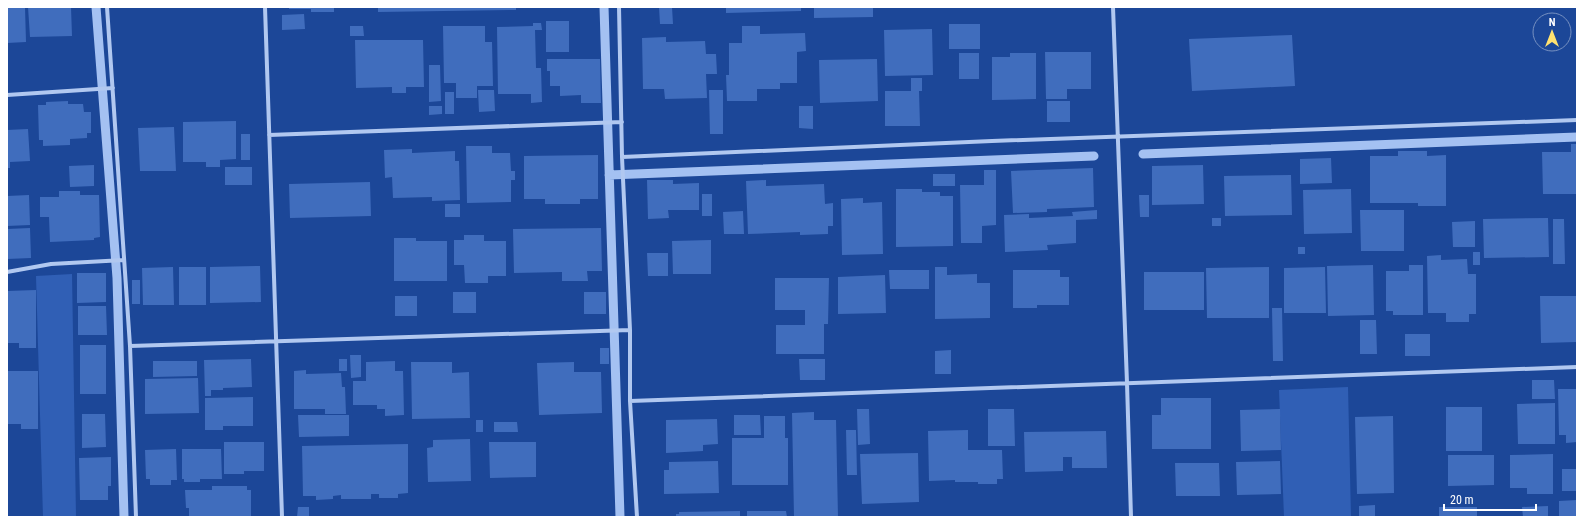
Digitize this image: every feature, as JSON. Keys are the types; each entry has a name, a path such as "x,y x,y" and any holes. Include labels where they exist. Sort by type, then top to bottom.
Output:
{"street":[{"path":"107,7 130,346 136,517"},
{"path":"265,7 282,517"},
{"path":"619,7 622,157 630,330 630,401 637,517"},
{"path":"1113,7 1131,517"},
{"path":"7,95 113,88"},
{"path":"622,157 992,141 1577,120"},
{"path":"269,135 622,122"},
{"path":"7,272 51,264 124,260"},
{"path":"130,346 630,330"},
{"path":"630,401 1577,367"}],"shaded area":[{"path":"72,274 76,517 43,517 36,276"},
{"path":"1348,387 1351,517 1284,517 1279,390"}],"building":[{"path":"7,7 25,7 26,42 7,43"},
{"path":"28,7 71,7 72,36 30,37"},
{"path":"289,7 334,7 334,12 311,12 311,9 289,9"},
{"path":"378,7 516,7 516,10 378,12"},
{"path":"659,7 672,7 673,24 660,24"},
{"path":"726,7 801,7 801,11 726,13"},
{"path":"814,7 873,7 873,17 814,18"},
{"path":"304,14 305,29 282,30 282,15"},
{"path":"546,21 569,21 569,52 546,52"},
{"path":"533,23 541,23 542,30 535,30 536,68 541,68 542,102 531,103 531,94 498,94 497,27 533,26"},
{"path":"949,24 980,24 980,49 949,49"},
{"path":"350,26 363,26 364,36 350,36"},
{"path":"443,26 485,26 485,42 492,42 493,86 477,86 477,98 456,98 456,83 444,83"},
{"path":"742,26 760,26 760,34 805,33 806,51 797,52 797,83 780,83 780,89 757,89 757,101 727,101 726,75 729,75 729,43 742,43"},
{"path":"932,29 933,75 885,76 884,30"},
{"path":"1292,35 1295,86 1192,91 1189,39"},
{"path":"666,37 666,42 705,41 706,54 716,54 717,74 706,74 707,98 665,99 664,89 643,89 642,38"},
{"path":"355,40 423,40 424,87 406,87 406,93 392,93 392,87 356,88"},
{"path":"1045,52 1091,52 1091,89 1067,89 1067,99 1046,99"},
{"path":"959,53 979,53 979,79 959,79"},
{"path":"1010,53 1036,53 1036,99 992,100 992,57 1010,57"},
{"path":"547,59 600,59 601,103 581,103 581,95 560,96 560,86 550,86 550,71 547,71"},
{"path":"877,59 878,101 820,103 819,60"},
{"path":"429,65 440,65 441,101 429,102"},
{"path":"911,78 922,78 922,91 919,91 920,126 885,126 885,91 911,91"},
{"path":"478,90 494,90 495,111 479,112"},
{"path":"709,90 723,90 723,134 710,134"},
{"path":"445,92 454,92 454,114 445,114"},
{"path":"68,101 68,104 83,104 84,112 91,112 91,133 87,133 87,138 70,139 70,145 43,146 43,140 39,140 38,105 46,105 46,102"},
{"path":"1047,101 1070,101 1070,122 1047,122"},
{"path":"429,106 442,106 442,114 429,115"},
{"path":"799,106 813,106 813,129 799,128"},
{"path":"236,121 236,159 220,160 220,167 206,167 206,162 183,162 183,122"},
{"path":"174,127 176,171 140,171 138,128"},
{"path":"28,129 30,161 10,162 10,168 7,168 7,130"},
{"path":"241,134 250,134 250,160 241,160"},
{"path":"1571,144 1577,144 1577,194 1543,194 1542,152 1571,152"},
{"path":"466,146 492,146 492,153 510,153 511,171 515,171 515,180 511,180 511,202 467,203"},
{"path":"412,149 412,153 455,151 455,161 459,161 460,200 432,201 432,197 393,198 392,177 385,178 384,150"},
{"path":"1398,151 1427,151 1427,156 1446,155 1446,206 1418,206 1418,203 1370,203 1370,156 1398,156"},
{"path":"598,155 598,199 580,199 580,204 545,204 545,199 524,199 524,156"},
{"path":"1331,158 1332,183 1300,184 1300,159"},
{"path":"94,165 94,186 70,187 69,166"},
{"path":"1203,165 1204,204 1152,205 1152,166"},
{"path":"225,167 252,167 252,185 225,185"},
{"path":"1093,168 1094,207 1047,209 1047,212 1013,213 1011,171"},
{"path":"984,170 996,170 996,225 982,226 982,243 961,243 960,185 984,185"},
{"path":"933,174 955,174 955,186 933,186"},
{"path":"1291,175 1292,215 1225,216 1224,176"},
{"path":"647,180 673,180 673,184 699,183 699,210 668,210 669,218 648,219"},
{"path":"766,180 766,186 824,184 825,204 833,203 833,226 828,226 828,234 800,235 800,232 748,234 746,181"},
{"path":"370,182 371,216 290,218 289,184"},
{"path":"896,189 922,189 922,192 940,192 940,196 953,196 953,246 896,247"},
{"path":"1351,189 1352,233 1304,234 1303,190"},
{"path":"59,191 80,191 80,195 99,195 100,237 94,238 94,240 50,242 49,217 40,217 40,197 59,197"},
{"path":"702,194 712,194 712,216 702,216"},
{"path":"29,195 30,225 7,226 7,196"},
{"path":"1139,195 1149,195 1149,217 1140,217"},
{"path":"863,198 863,203 882,202 883,254 842,255 841,199"},
{"path":"445,204 460,204 460,217 445,217"},
{"path":"1097,210 1097,219 1076,220 1076,243 1047,245 1048,250 1005,252 1004,215 1029,214 1029,218 1073,216 1072,212"},
{"path":"1360,210 1404,210 1404,251 1361,251"},
{"path":"743,211 744,234 724,234 723,212"},
{"path":"1212,218 1221,218 1221,226 1212,226"},
{"path":"1548,218 1549,257 1484,258 1483,219"},
{"path":"1553,219 1564,219 1565,264 1553,264"},
{"path":"1475,221 1475,247 1453,247 1452,222"},
{"path":"30,228 31,258 7,259 7,229"},
{"path":"601,228 602,271 587,271 588,281 562,281 562,272 514,273 513,229"},
{"path":"464,235 484,235 484,241 506,241 506,276 488,276 488,283 465,283 464,265 454,265 454,240 464,240"},
{"path":"394,238 416,238 416,241 447,241 447,281 394,281"},
{"path":"711,240 711,274 673,274 672,241"},
{"path":"1298,247 1305,247 1305,254 1298,254"},
{"path":"1473,252 1480,252 1480,265 1473,265"},
{"path":"647,253 668,253 668,276 648,276"},
{"path":"1441,255 1441,260 1467,259 1468,274 1476,274 1476,314 1469,314 1469,322 1446,322 1446,313 1428,313 1427,256"},
{"path":"1373,265 1374,315 1328,316 1327,266"},
{"path":"1409,265 1423,265 1423,315 1393,315 1393,311 1386,311 1386,271 1409,271"},
{"path":"260,266 261,302 210,303 210,267"},
{"path":"173,267 174,305 143,305 142,268"},
{"path":"179,267 206,267 206,305 179,305"},
{"path":"935,267 947,267 947,275 977,274 977,283 990,283 990,318 935,319"},
{"path":"1269,267 1269,318 1207,318 1206,268"},
{"path":"1325,267 1326,313 1284,313 1284,268"},
{"path":"889,270 929,270 929,289 890,289"},
{"path":"1013,270 1060,270 1060,277 1069,277 1069,305 1037,305 1037,308 1013,308"},
{"path":"1144,272 1204,272 1204,310 1144,310"},
{"path":"77,273 106,273 106,302 77,303"},
{"path":"885,275 886,313 838,314 838,277"},
{"path":"775,278 829,278 828,324 824,324 824,354 776,354 776,325 805,325 805,310 775,310"},
{"path":"132,280 140,280 140,304 132,304"},
{"path":"36,290 36,348 19,348 19,343 7,343 7,291"},
{"path":"453,292 476,292 476,313 453,313"},
{"path":"584,292 606,292 606,314 584,314"},
{"path":"395,296 417,296 417,316 395,316"},
{"path":"1540,296 1577,296 1577,342 1541,343"},
{"path":"78,306 106,306 107,335 78,335"},
{"path":"1272,308 1282,308 1283,361 1273,361"},
{"path":"1360,320 1376,320 1377,354 1360,354"},
{"path":"1405,334 1430,334 1430,356 1405,356"},
{"path":"80,345 106,345 106,394 80,394"},
{"path":"600,348 609,348 609,364 600,364"},
{"path":"951,350 951,374 935,374 935,351"},
{"path":"350,355 361,355 361,377 351,378"},
{"path":"251,359 252,387 211,390 211,396 205,396 204,360"},
{"path":"339,359 347,359 347,371 339,371"},
{"path":"799,359 825,359 825,380 800,380"},
{"path":"153,361 197,361 197,376 153,377"},
{"path":"395,361 395,371 403,371 404,415 385,416 385,409 377,409 377,405 353,405 353,381 366,381 366,362"},
{"path":"411,362 452,362 452,373 469,372 470,418 412,419"},
{"path":"574,362 574,372 601,372 602,413 539,415 537,363"},
{"path":"306,370 306,374 341,373 342,387 345,387 346,414 325,414 325,409 294,409 294,371"},
{"path":"8,371 38,371 38,429 21,429 21,424 8,424"},
{"path":"198,378 199,413 145,414 145,379"},
{"path":"1532,380 1554,380 1555,399 1532,399"},
{"path":"1558,389 1577,389 1577,442 1566,443 1566,435 1559,435"},
{"path":"253,397 253,426 223,426 223,430 205,430 205,398"},
{"path":"1161,398 1211,398 1211,449 1152,449 1152,415 1161,415"},
{"path":"1555,403 1555,444 1518,444 1517,404"},
{"path":"1446,407 1482,407 1482,451 1446,451"},
{"path":"857,409 869,409 870,444 858,445"},
{"path":"988,409 1014,409 1015,446 988,446"},
{"path":"1280,409 1281,450 1241,451 1240,410"},
{"path":"814,412 814,420 836,420 838,517 794,517 792,413"},
{"path":"82,414 105,414 106,447 82,448"},
{"path":"298,415 349,415 349,436 299,437"},
{"path":"734,415 760,415 761,435 734,435"},
{"path":"764,416 785,416 785,438 788,438 788,485 732,485 732,438 764,438"},
{"path":"1393,416 1394,493 1357,494 1355,417"},
{"path":"717,419 718,444 703,445 703,451 666,453 666,420"},
{"path":"476,420 483,420 483,432 476,432"},
{"path":"494,422 517,422 518,432 494,432"},
{"path":"846,430 856,430 857,475 847,475"},
{"path":"968,430 968,450 1002,450 1003,479 997,479 997,484 955,482 955,480 929,481 928,431"},
{"path":"1106,431 1107,468 1072,468 1072,457 1063,457 1063,471 1025,472 1024,432"},
{"path":"470,439 471,481 428,482 427,448 433,447 433,440"},
{"path":"224,442 264,442 264,471 244,471 244,474 224,474"},
{"path":"489,442 536,442 536,477 490,478"},
{"path":"408,444 408,493 398,494 398,498 379,498 379,494 371,494 371,499 341,499 341,495 333,496 333,499 316,500 316,496 303,496 302,446"},
{"path":"176,449 177,480 171,480 171,485 150,485 150,479 146,479 145,450"},
{"path":"182,449 221,449 222,479 200,479 200,482 184,482 184,479 182,479"},
{"path":"918,453 919,502 862,504 860,454"},
{"path":"1553,454 1553,494 1527,494 1527,488 1510,488 1510,455"},
{"path":"1448,455 1494,455 1494,485 1448,486"},
{"path":"111,457 111,486 108,486 108,500 80,500 79,458"},
{"path":"718,461 719,493 664,494 664,470 669,470 669,462"},
{"path":"1280,461 1281,494 1237,495 1236,462"},
{"path":"1175,463 1219,463 1220,496 1176,496"},
{"path":"1562,469 1577,469 1577,491 1562,491"},
{"path":"212,486 247,486 247,490 251,490 251,517 189,517 189,508 186,508 185,490 212,490"},
{"path":"1577,500 1577,517 1559,517 1559,501"},
{"path":"1375,505 1375,517 1359,517 1359,506"},
{"path":"1548,506 1548,517 1523,517 1522,507"},
{"path":"298,507 309,507 309,517 297,517"},
{"path":"1439,507 1477,507 1477,517 1439,517"},
{"path":"740,511 740,517 676,517 676,514 679,514 679,512"},
{"path":"747,511 786,511 787,517 747,517"}],"waterway":[{"path":"96,7 117,278 124,517"},
{"path":"604,7 620,517"},
{"path":"1143,154 1577,137"},
{"path":"609,175 1094,156"}]}
